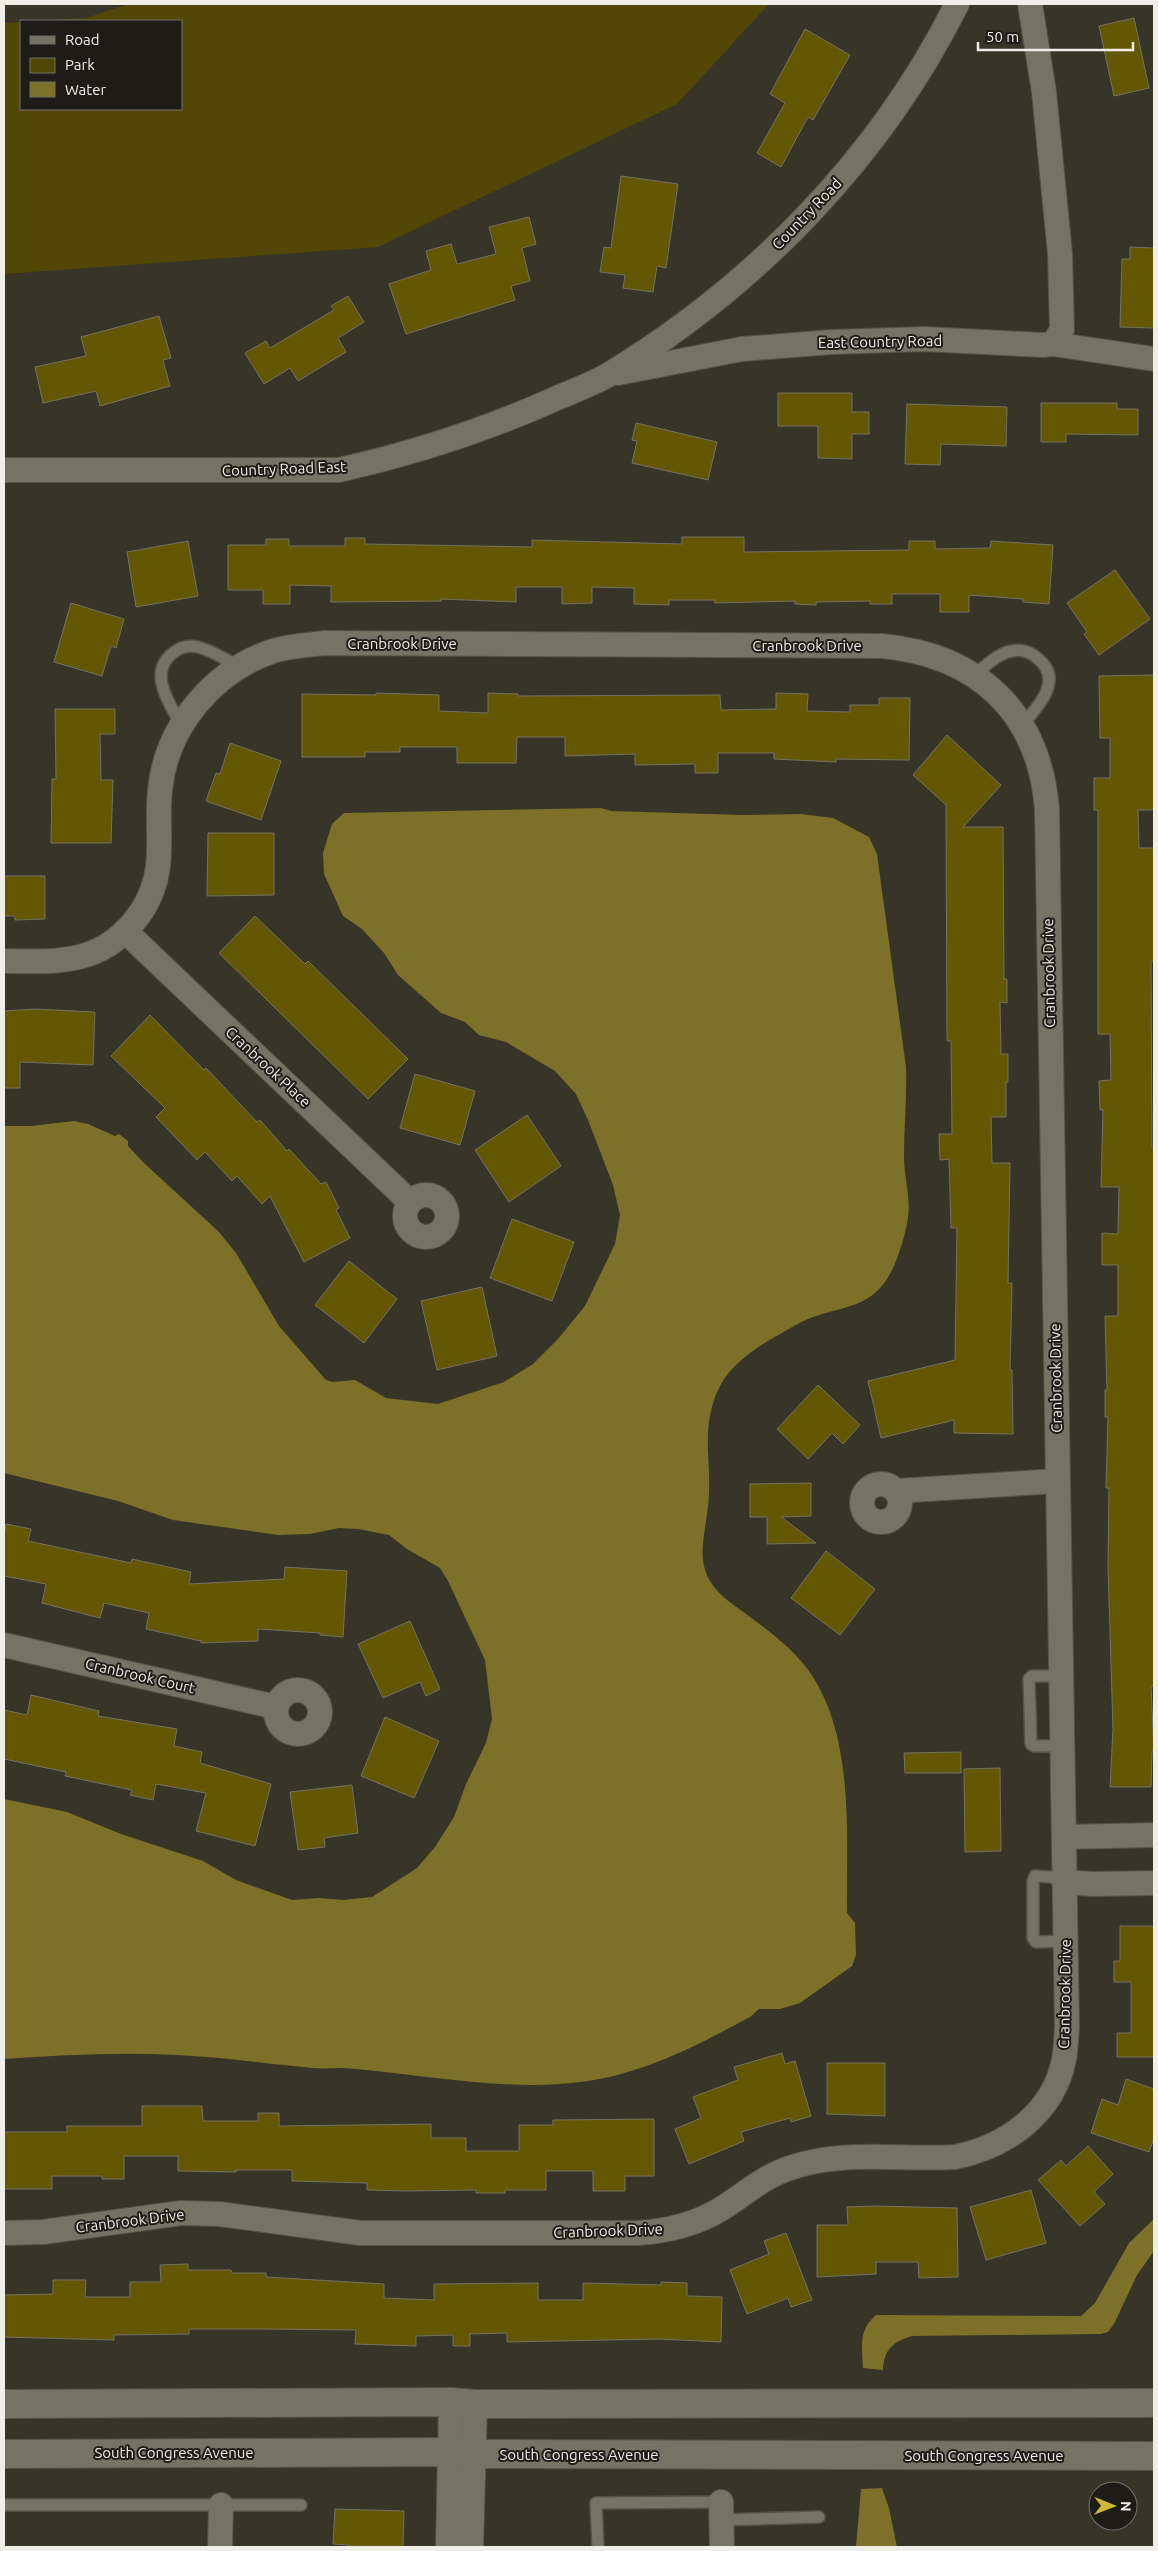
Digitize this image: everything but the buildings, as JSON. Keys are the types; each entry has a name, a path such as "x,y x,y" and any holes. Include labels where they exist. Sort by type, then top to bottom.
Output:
{"main road":[{"path":"4,2404 1154,2403"},
{"name":"South Congress Avenue","path":"4,2454 462,2453 1154,2456"}],"street":[{"name":"Country Road","path":"607,375 678,327 742,278 816,207 876,136 908,90 957,4"},
{"path":"1030,4 1044,92 1060,254 1062,330 1053,344"},
{"name":"East Country Road","path":"607,375 742,349 832,342 924,339 1053,344 1154,359"},
{"name":"Country Road East","path":"4,470 339,470 392,458 454,440 515,418 607,375"},
{"name":"Cranbrook Drive","path":"4,961 50,961 78,958 105,946 125,931 145,906 156,880 159,850 160,789 170,749 181,726 202,697 215,684 256,658 290,647 325,643 882,646 925,652 973,674 1000,697 1022,725 1040,766 1046,809 1067,2028 1064,2059 1053,2088 1040,2108 1025,2125 999,2143 970,2154 939,2158 826,2159 793,2166 761,2181 707,2217 673,2229 656,2232 360,2233 218,2214 181,2213 43,2232 4,2233"},
{"name":"Cranbrook Place","path":"125,931 410,1202"},
{"path":"896,1491 1058,1481"},
{"name":"Cranbrook Court","path":"4,1645 276,1708"},
{"path":"1064,1837 1154,1835"},
{"path":"1064,1882 1093,1884 1154,1883"},
{"path":"463,2403 462,2453 471,2547"},
{"path":"448,2547 462,2453"},
{"path":"220,2547 221,2505"},
{"path":"721,2511 722,2547"}],"lane":[{"path":"181,726 162,686 162,667 167,658 182,648 192,646 201,648 240,667"},
{"path":"973,674 1012,650 1033,654 1041,660 1047,669 1049,689 1045,699 1022,725"},
{"path":"1061,1676 1032,1676 1029,1679 1031,1744 1034,1746 1062,1746"},
{"path":"1064,1882 1051,1877 1035,1876 1033,1880 1033,1938 1036,1942 1066,1941"},
{"path":"598,2547 596,2503 819,2517"},
{"path":"4,2505 300,2505"}],"green space":[{"path":"129,4 769,4 677,104 378,247 4,274 4,23 20,22 20,110 182,110 182,20 49,20 86,18"}],"water":[{"path":"601,808 611,811 742,815 801,814 833,818 869,837 877,854 906,1067 904,1157 909,1210 901,1248 886,1280 868,1298 847,1307 808,1319 795,1326 746,1356 735,1365 727,1376 714,1400 710,1415 708,1432 709,1493 703,1550 703,1563 707,1575 715,1588 727,1600 795,1654 813,1677 826,1703 836,1731 842,1761 847,1823 847,1913 855,1923 856,1955 852,1966 800,2003 780,2009 759,2009 750,2017 672,2056 631,2071 588,2081 558,2084 496,2084 344,2068 317,2068 210,2057 155,2054 90,2054 4,2059 4,1799 67,1812 121,1834 203,1861 236,1880 292,1900 319,1898 343,1900 372,1897 417,1868 435,1847 454,1817 466,1784 486,1743 492,1719 485,1660 448,1581 440,1568 407,1549 389,1535 358,1529 339,1528 310,1534 278,1535 173,1520 118,1501 4,1473 4,1126 31,1126 74,1121 88,1124 115,1136 119,1134 128,1141 128,1146 144,1163 219,1232 236,1253 279,1326 326,1380 333,1382 355,1380 386,1398 438,1404 504,1382 533,1364 558,1339 585,1306 615,1244 620,1215 613,1185 576,1094 555,1071 506,1042 479,1035 465,1022 441,1013 398,975 384,953 362,929 343,916 324,874 323,853 332,824 344,813"},
{"path":"1154,2219 1154,2251 1137,2275 1114,2324 1108,2332 1100,2334 912,2336 891,2347 885,2357 883,2370 863,2368 862,2339 866,2327 876,2315 1081,2316 1095,2303 1129,2243"},
{"path":"882,2488 889,2508 897,2547 856,2547 861,2489"}]}
